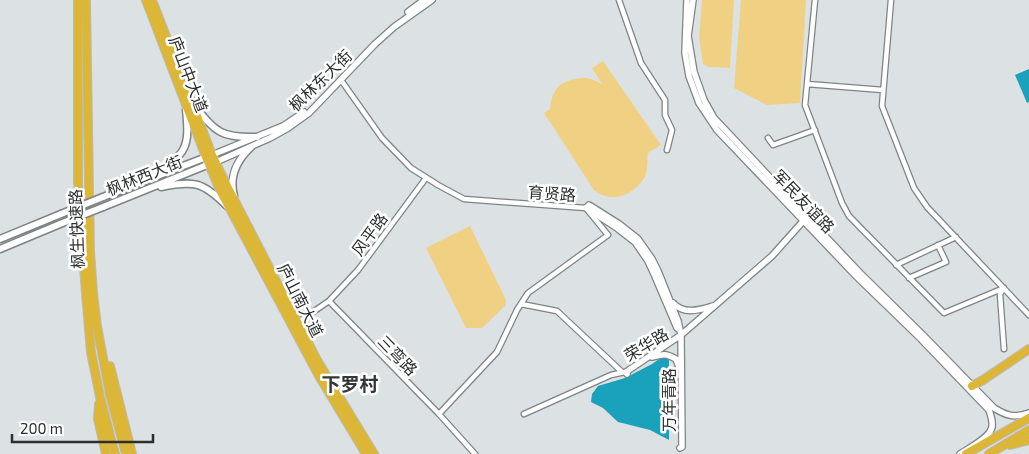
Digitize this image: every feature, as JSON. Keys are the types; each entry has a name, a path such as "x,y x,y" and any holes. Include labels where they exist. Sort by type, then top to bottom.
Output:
{"highway":[{"name":"枫生快速路","path":"78,0 78,182 83,261 90,343 100,396 115,454"},
{"name":"枫生快速路","path":"86,0 90,251 93,293 110,396 126,454"},
{"name":"庐山中大道","path":"146,0 211,159"},
{"name":"庐山中大道","path":"152,0 189,103"},
{"name":"庐山南大道","path":"211,159 220,190 234,209 317,360 374,454"},
{"name":"庐山南大道","path":"234,209 319,376 366,454"},
{"path":"97,326 107,355 132,454"},
{"path":"970,387 1029,349"},
{"path":"100,396 98,419 106,454"},
{"path":"966,454 1029,418"},
{"path":"989,454 1029,430"},
{"path":"1000,448 1029,440"}],"main road":[{"path":"189,103 222,134 241,137 257,136"},
{"path":"149,180 170,164 185,149 189,103"},
{"path":"234,209 232,186 235,171 240,160 251,146"},
{"name":"枫林西大街","path":"0,239 103,197 211,159"},
{"name":"枫林西大街","path":"0,249 138,193 211,159"},
{"path":"138,193 159,187 190,183 200,185 209,190 234,209"}],"street":[{"name":"枫林东大街","path":"211,159 257,136 283,126 306,111 372,42 424,0"},
{"name":"枫林东大街","path":"211,159 270,138 309,113 375,44 394,27 432,0"},
{"path":"619,0 641,62 666,100 665,115 672,130 668,150"},
{"name":"军民友谊路","path":"687,0 685,52 689,76 699,103 717,130 924,336 970,387"},
{"name":"军民友谊路","path":"693,0 688,36 694,72 704,100 714,118 806,220"},
{"path":"815,0 805,105 842,203 849,216 944,313 1004,288"},
{"path":"891,0 882,106 914,188 927,207 1029,315"},
{"name":"育贤路","path":"341,80 382,138 411,168 426,178 464,199 586,208 608,234 528,293 497,352 438,414"},
{"path":"807,84 883,90"},
{"path":"768,138 773,145 814,130"},
{"name":"风平路","path":"328,301 358,270 426,178"},
{"name":"万年青路","path":"586,208 589,205 619,224 638,240 652,259 670,299 678,320 680,338 682,447 680,448 680,338 675,323 648,261 635,242 586,208"},
{"name":"荣华路","path":"624,372 680,338 772,256 806,220"},
{"name":"荣华路","path":"624,372 628,374 680,338 774,258 806,220"},
{"path":"896,265 956,237"},
{"path":"909,278 946,262 938,246"},
{"path":"1004,288 1000,294 1004,349"},
{"path":"670,299 676,306 689,311 698,311 715,306"},
{"path":"297,323 328,301"},
{"name":"三弯路","path":"328,301 475,454"},
{"path":"521,304 557,312 624,372"},
{"path":"652,357 663,354 671,356 676,359 679,367"},
{"path":"524,414 611,375 624,372"},
{"path":"970,387 1002,414 1016,416 1029,413"},
{"path":"960,454 984,438 992,426 989,410 970,387"}],"shaded area":[{"path":"702,0 734,0 730,68 708,67 703,64 699,37"},
{"path":"741,0 806,0 800,103 767,105 734,88"},
{"path":"603,61 661,145 648,153 645,177 639,185 635,189 616,197 605,196 594,190 544,113 550,109 556,89 565,82 587,78 602,84 592,68"},
{"path":"470,226 506,300 505,306 482,328 466,328 426,248"}],"water":[{"path":"1029,69 1029,102 1027,103 1015,75"},
{"path":"669,352 669,440 650,430 618,422 603,408 591,402 592,394 598,386 625,378 652,364"}],"district":[{"name":"下罗村","path":"350,383"}]}
